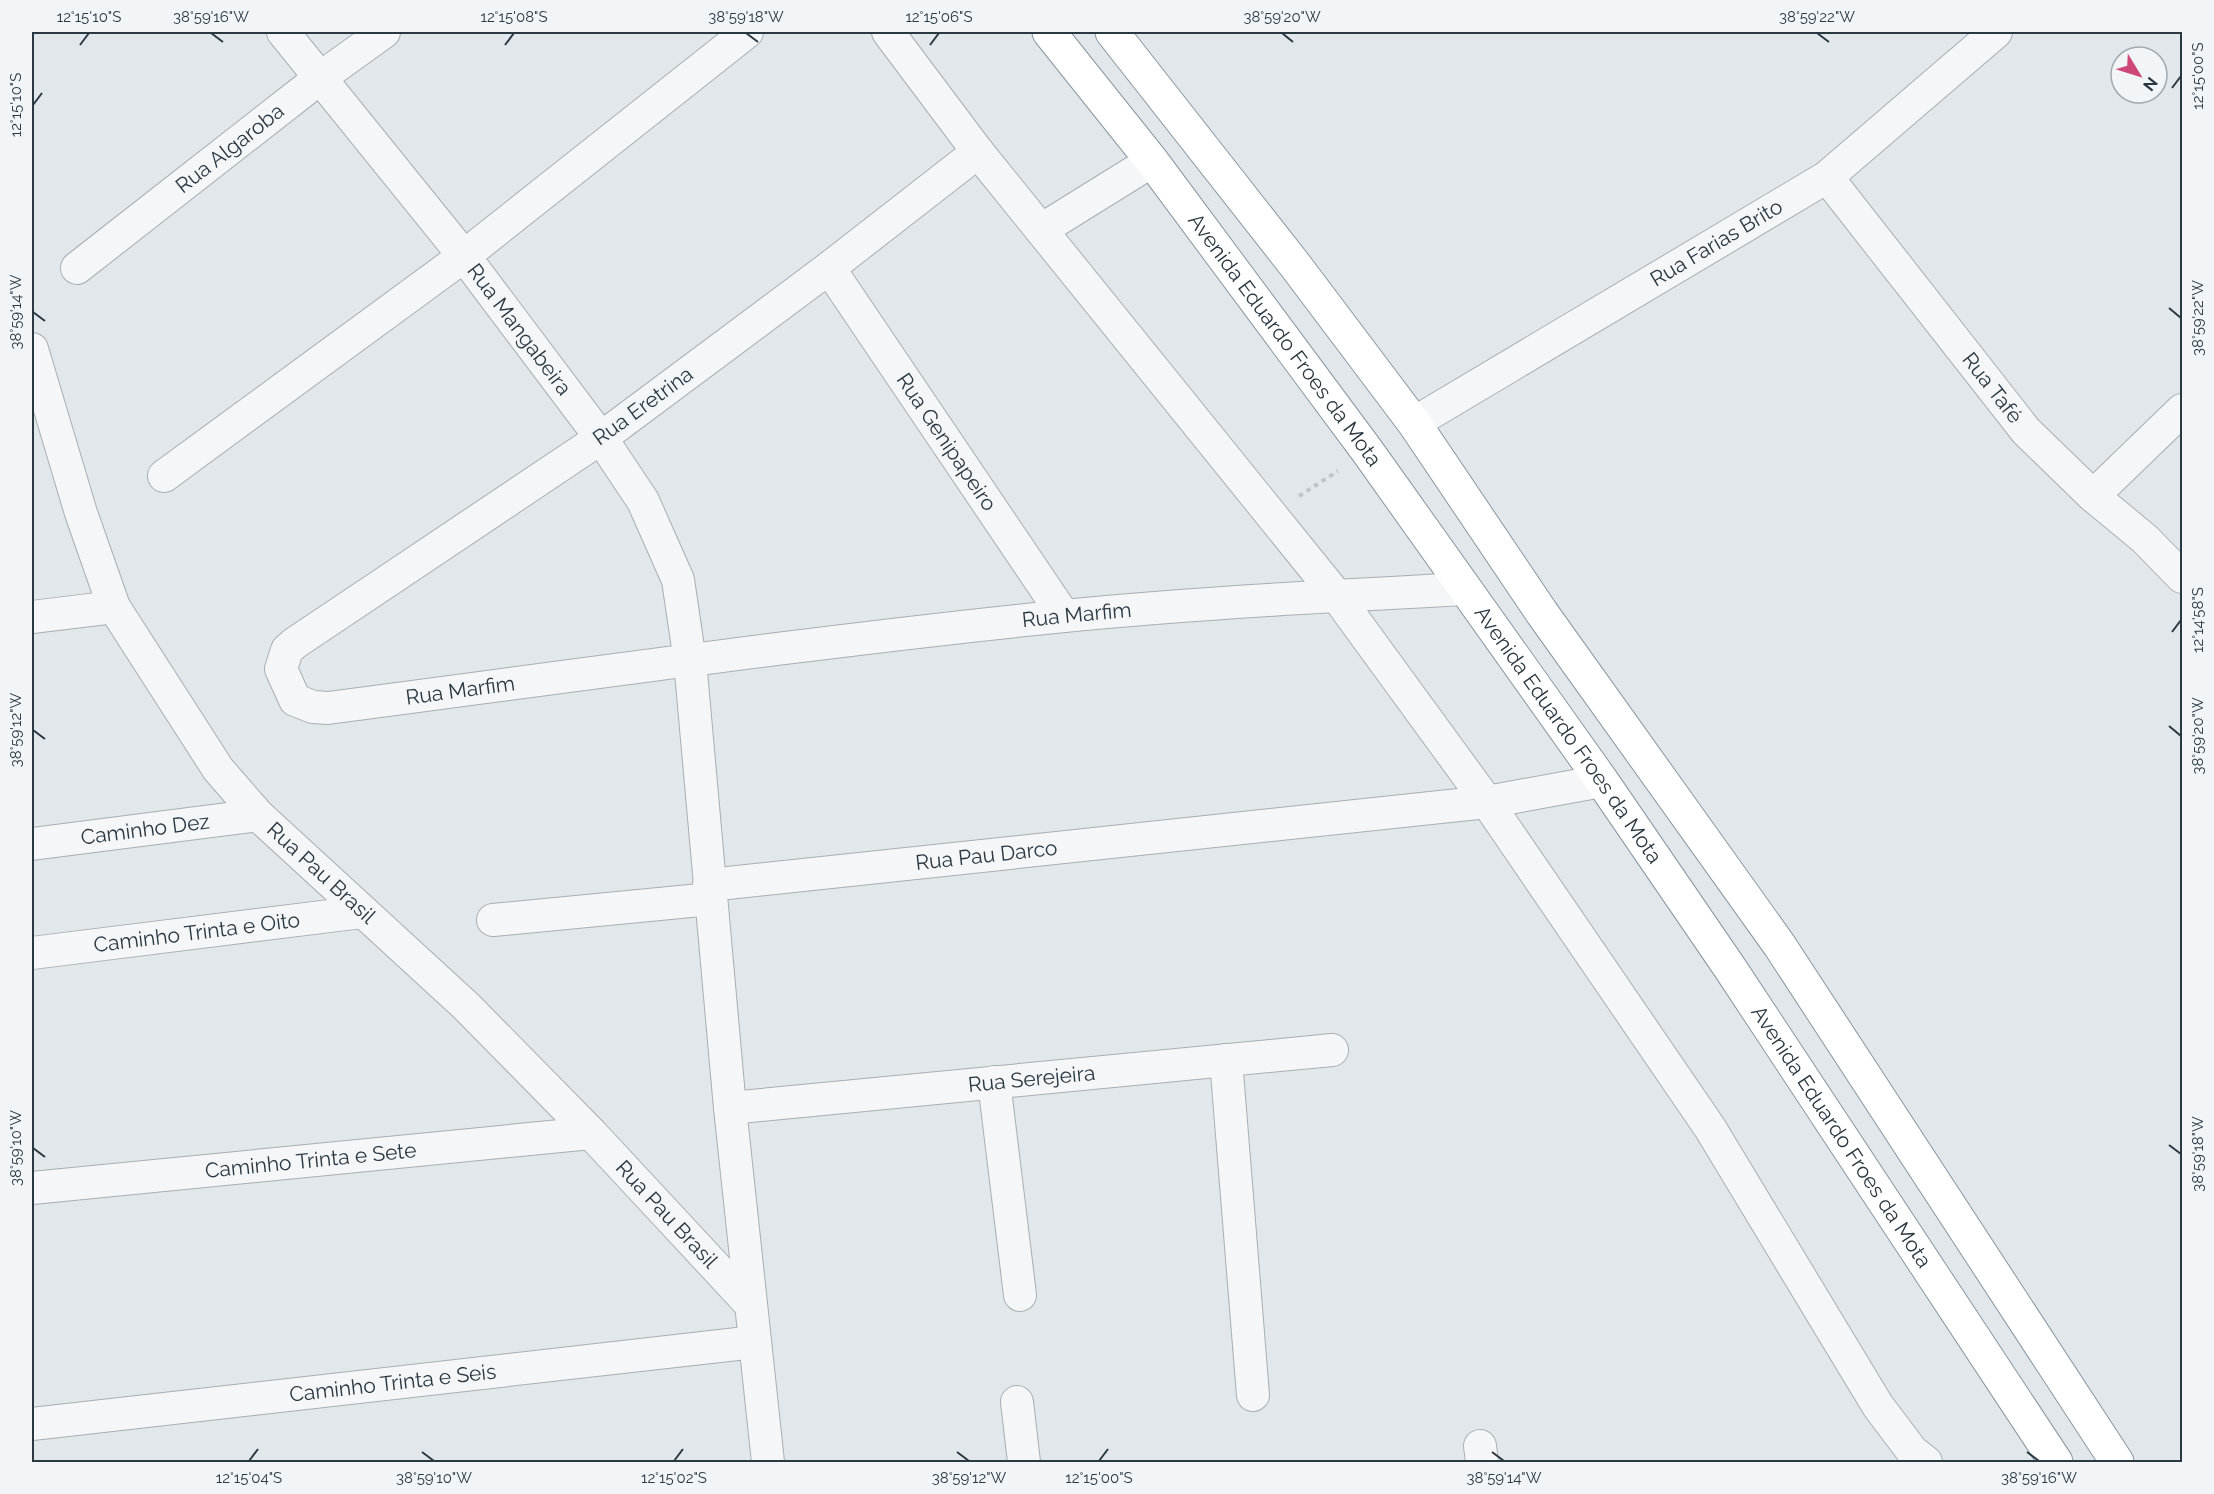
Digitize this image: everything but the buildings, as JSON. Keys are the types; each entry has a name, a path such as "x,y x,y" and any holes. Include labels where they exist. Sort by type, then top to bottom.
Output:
{"highway":[{"name":"Avenida Eduardo Froes da Mota","path":"1049,32 1152,161 1398,493 1602,781 1736,977 2056,1462"},
{"path":"1112,32 1295,265 1414,423 1542,613 1780,946 2117,1462"}],"street":[{"name":"Rua Mangabeira","path":"283,32 464,256 602,438 643,501 670,557 682,603 690,661"},
{"name":"Rua Algaroba","path":"77,268 320,78 384,32"},
{"path":"164,476 464,256 747,32"},
{"path":"888,32 978,152 1336,596 1487,802 1710,1128 1878,1406 1912,1450 1926,1462"},
{"name":"Rua Farias Brito","path":"1414,423 1827,177 1996,32"},
{"name":"Rua Eretrina","path":"295,643 602,438 829,268 978,152"},
{"path":"1041,230 1152,161"},
{"name":"Rua Tafé","path":"1827,177 2026,432 2093,496 2145,539 2182,577"},
{"name":"Rua Genipapeiro","path":"829,268 1064,616"},
{"name":"Rua Pau Brasil","path":"32,349 41,416 114,607 218,769 258,815 466,1006 591,1133 751,1305"},
{"path":"2093,496 2182,410"},
{"name":"Rua Marfim","path":"295,643 287,650 281,669 291,694 301,703 328,708 1064,616 1465,589"},
{"path":"32,617 114,607"},
{"path":"690,661 730,1108"},
{"name":"Rua Pau Darco","path":"493,920 710,892 1487,802 1602,781"},
{"name":"Caminho Dez","path":"32,843 258,815"},
{"name":"Caminho Trinta e Oito","path":"32,953 362,912"},
{"name":"Rua Serejeira","path":"730,1108 1332,1050"},
{"path":"1226,1060 1253,1395"},
{"path":"994,1082 1020,1295"},
{"name":"Rua Pau Brasil","path":"730,1108 768,1462"},
{"name":"Caminho Trinta e Sete","path":"32,1188 591,1133"},
{"name":"Caminho Trinta e Seis","path":"32,1424 755,1342"},
{"path":"1017,1402 1024,1462"}]}
